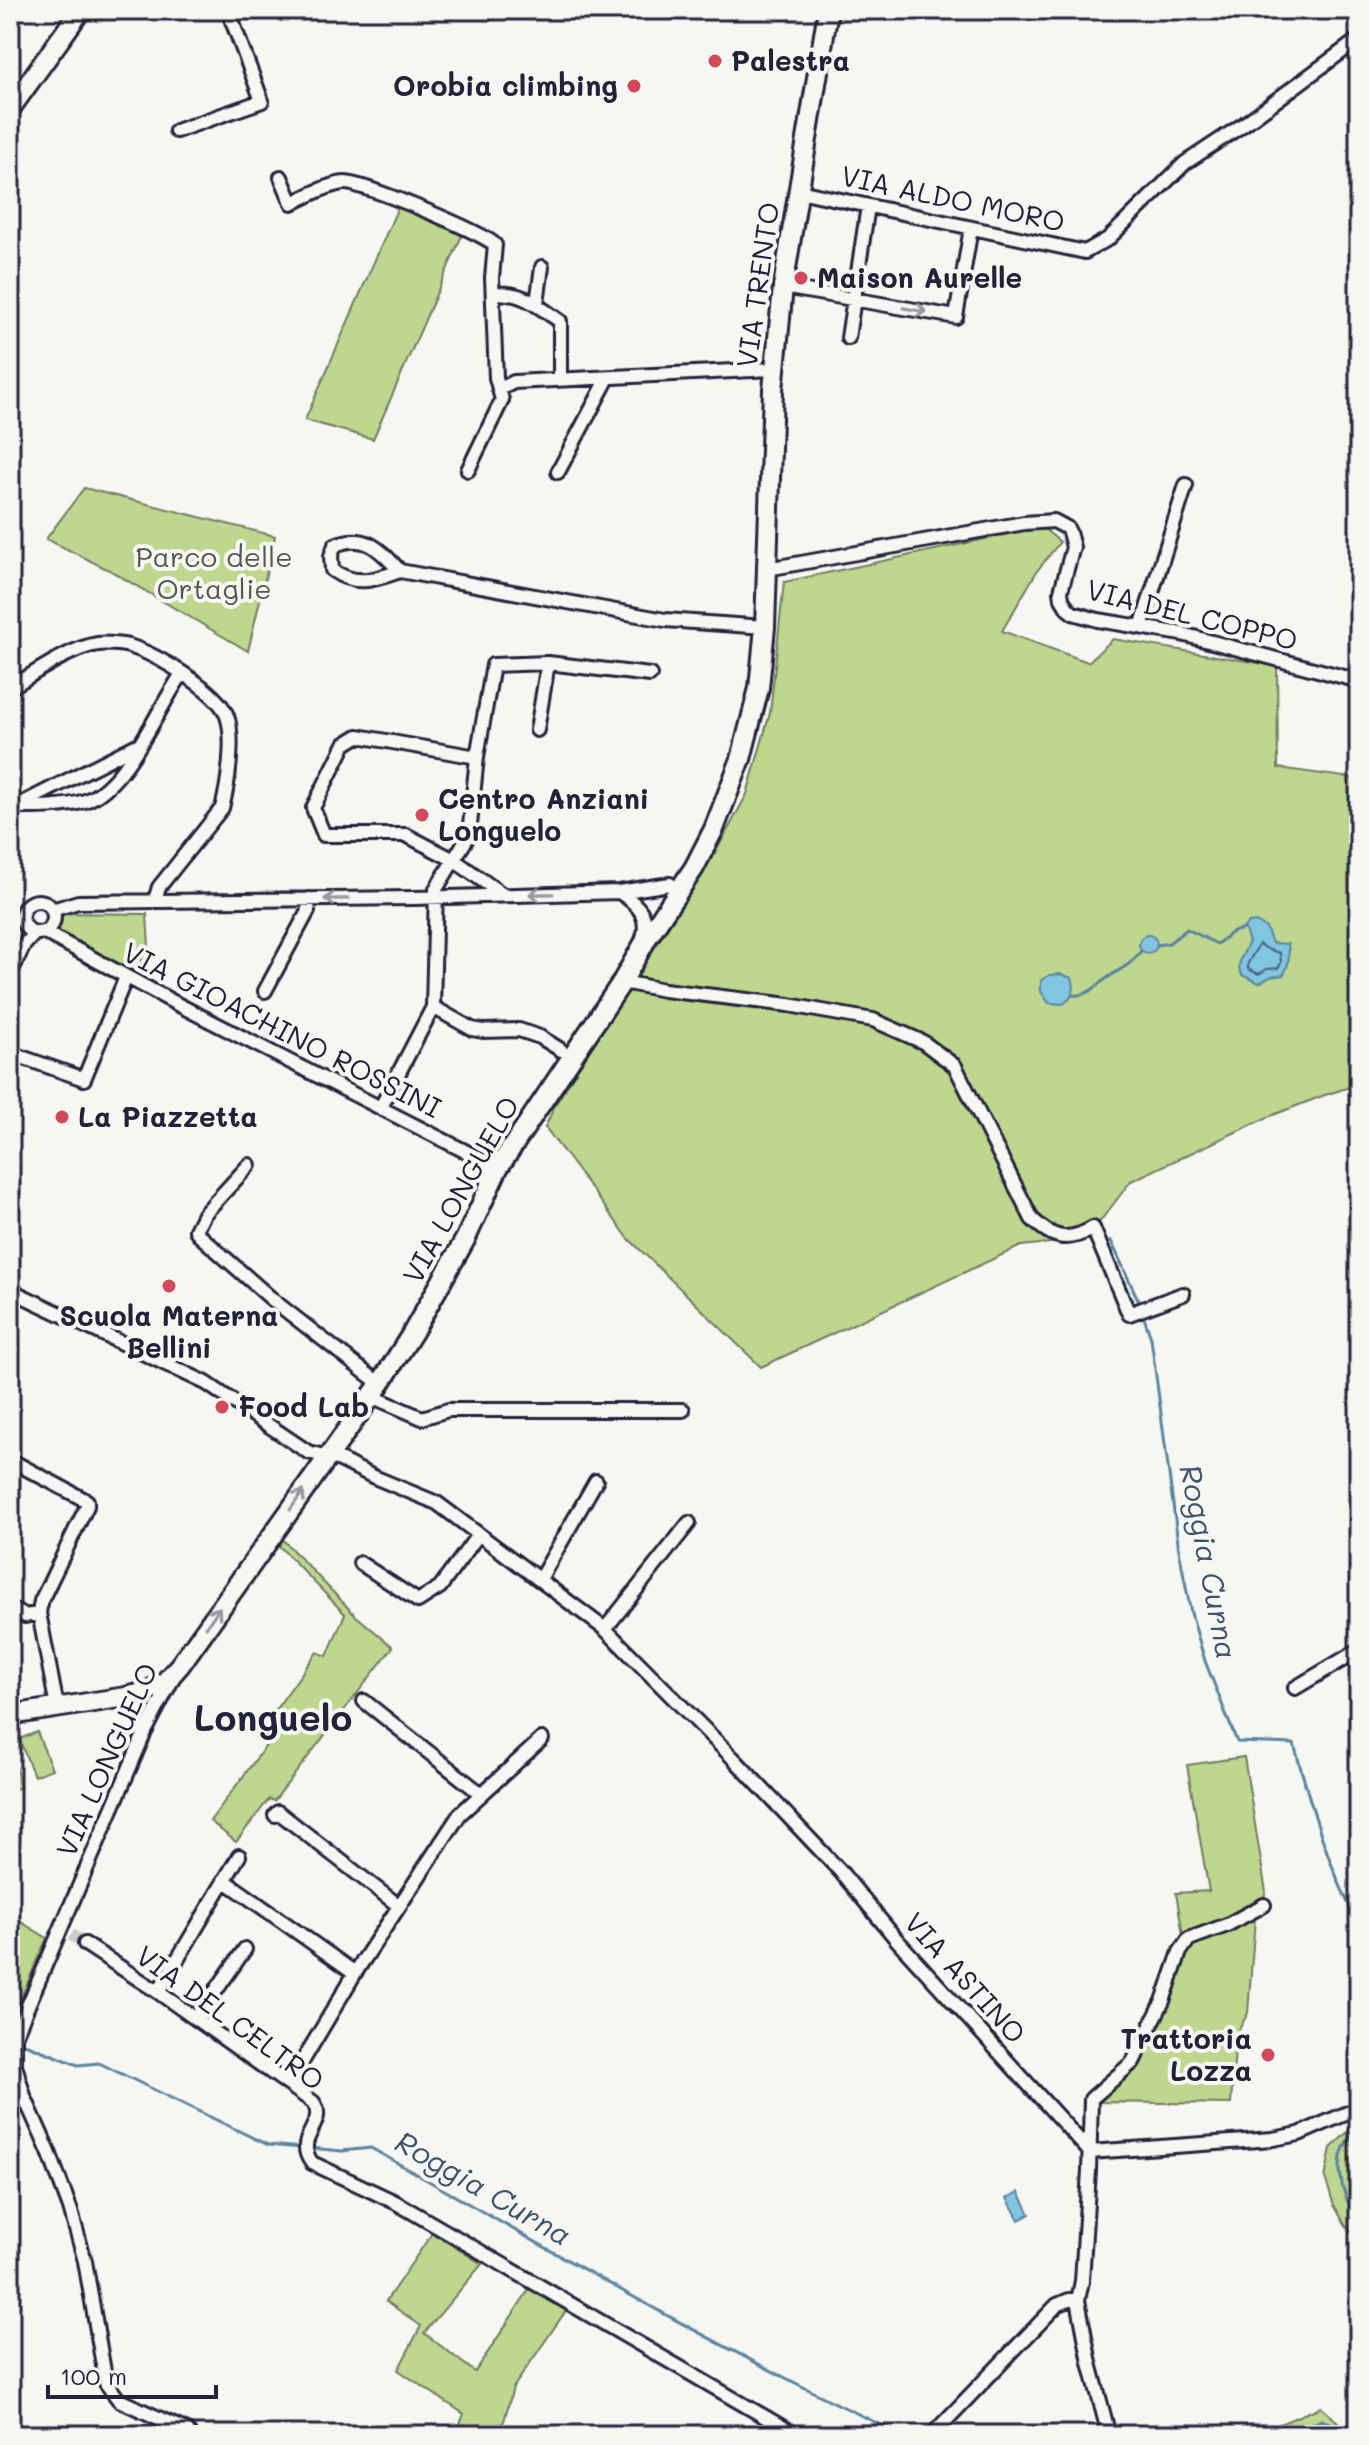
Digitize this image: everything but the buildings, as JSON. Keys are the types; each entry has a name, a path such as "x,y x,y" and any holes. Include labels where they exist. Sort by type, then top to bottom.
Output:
{"street":[{"path":"10,109 81,10"},
{"path":"176,131 262,101 228,10"},
{"name":"VIA TRENTO","path":"767,569 775,369 783,287 828,10"},
{"name":"VIA ALDO MORO","path":"799,191 1085,252 1108,239 1185,163 1244,124 1359,39"},
{"path":"281,177 292,203 345,183 397,200 488,238 495,245 492,278 496,378 502,400 468,470"},
{"path":"848,338 868,206"},
{"path":"783,287 956,317 971,228"},
{"path":"537,303 542,267"},
{"path":"494,293 507,293 537,303 560,321 560,380"},
{"path":"500,389 514,382 775,369"},
{"path":"558,472 608,378"},
{"path":"1141,627 1186,485"},
{"name":"VIA DEL COPPO","path":"767,569 1024,523 1054,521 1067,528 1073,542 1061,591 1068,609 1077,615 1194,637 1359,681"},
{"path":"400,571 376,546 348,540 335,545 331,556 332,570 342,577 368,582 400,571 665,620 765,627"},
{"name":"VIA LONGUELO","path":"24,2096 15,2065 15,2036 66,1932 145,1732 180,1665 376,1390 448,1273 498,1168 622,982 694,868 714,829 741,759 759,688 767,569"},
{"path":"10,688 75,652 99,644 127,645 201,685 226,713 231,729 226,795 222,808 159,887 155,900"},
{"path":"381,1107 433,1007 436,889 469,835 477,757 493,665 548,663 650,675"},
{"path":"537,730 548,663"},
{"path":"12,807 70,804 95,796 110,785 182,674"},
{"path":"477,757 358,736 345,744 313,808 324,835 406,835 454,860 503,895"},
{"path":"12,807 139,743"},
{"path":"52,910 78,902 619,892 670,884 694,868"},
{"name":"VIA LONGUELO","path":"602,1013 644,923 670,884"},
{"path":"619,892 637,904 644,923 644,935 635,959"},
{"path":"265,991 308,911 309,899"},
{"path":"37,901 46,903 52,910 53,923 24,945 11,972 18,916 28,904 37,901"},
{"path":"18,916 27,929 40,933"},
{"name":"VIA GIOACHINO ROSSINI","path":"40,933 498,1168"},
{"path":"10,1053 84,1079 126,977"},
{"path":"622,982 873,1020 923,1042 955,1066 1032,1219 1047,1233 1065,1238 1079,1236 1093,1228 1129,1314 1183,1294"},
{"path":"433,1007 472,1029 519,1030 540,1037 561,1050"},
{"path":"249,1165 204,1214 196,1230 376,1390 422,1418 448,1410 683,1410"},
{"name":"VIA ASTINO","path":"10,1290 206,1383 308,1452 329,1457 437,1503 605,1629 840,1871 897,1940 1090,2152"},
{"path":"10,1460 87,1501 41,1601 39,1613 57,1707"},
{"path":"540,1579 596,1481"},
{"path":"605,1629 689,1523"},
{"path":"360,1563 418,1601 440,1587 478,1535"},
{"path":"10,1608 25,1616 39,1613"},
{"path":"1295,1688 1359,1650"},
{"path":"126,1697 158,1687 180,1665"},
{"path":"10,1715 126,1697 145,1697 152,1705 145,1732"},
{"path":"363,1701 480,1793"},
{"path":"289,2084 355,1973 460,1814 542,1739"},
{"path":"277,1813 399,1906"},
{"path":"158,1992 239,1856"},
{"path":"224,1880 355,1973"},
{"path":"1109,2435 1090,2363 1078,2300 1082,2281 1091,2099 1133,2062 1163,2001 1180,1952 1189,1939 1227,1925 1264,1905"},
{"name":"VIA DEL CELTRO","path":"85,1944 308,2097 317,2107 317,2118 306,2151 319,2168 395,2202 796,2435"},
{"path":"196,2019 245,1949"},
{"path":"10,2082 24,2096 70,2208 85,2261 106,2383 119,2400 190,2435"},
{"path":"1090,2152 1273,2139 1299,2134 1359,2108"},
{"path":"932,2435 1057,2305 1078,2300"}],"green space":[{"path":"398,207 463,233 373,439 305,420"},
{"name":"Parco delle Ortaglie","path":"84,488 275,536 248,651 109,570 46,539"},
{"path":"1042,527 1060,542 1037,571 1002,631 1088,662 1113,639 1277,666 1278,768 1359,779 1359,1084 1268,1117 1131,1181 1092,1232 1070,1241 1021,1246 761,1367 629,1239 545,1127 555,1105 718,848 747,794 770,713 784,582"},
{"path":"60,913 147,914 149,947 136,972 54,933 61,922"},
{"path":"283,1540 355,1615 393,1647 274,1801 269,1799 236,1842 210,1821 267,1744 258,1734 317,1652 327,1656 345,1614 278,1545"},
{"path":"37,1732 52,1769 34,1776 19,1739"},
{"path":"12,1744 20,1788 10,1789"},
{"path":"1244,1757 1266,1892 1255,1918 1248,2013 1236,2035 1231,2104 1096,2102 1135,2070 1165,2008 1186,1953 1176,1893 1209,1891 1187,1765"},
{"path":"10,1890 13,1917 47,1938 10,2023"},
{"path":"1359,2121 1359,2241 1334,2205 1325,2178 1331,2148"},
{"path":"432,2233 482,2264 424,2333 475,2372 530,2288 567,2309 513,2388 504,2421 495,2435 466,2435 458,2429 464,2414 398,2370 421,2326 386,2301"},
{"path":"1321,2407 1348,2435 1253,2435"}],"water":[{"path":"1256,922 1266,928 1272,943 1288,944 1289,952 1283,975 1259,983 1242,975 1239,968 1249,942 1244,927"},
{"path":"1148,935 1157,944 1148,953 1139,944"},
{"path":"1061,974 1072,978 1073,993 1063,1004 1049,1003 1041,992 1041,980"},
{"path":"1019,2192 1030,2214 1019,2220 1007,2198"}],"waterway":[{"path":"1157,945 1169,943 1187,929 1217,944 1232,932 1244,929"},
{"path":"1072,995 1090,991 1141,951"},
{"name":"Roggia Curna","path":"1111,1241 1140,1304"},
{"name":"Roggia Curna","path":"1142,1312 1151,1338 1179,1550 1191,1613 1205,1661 1237,1742 1294,1744 1330,1859 1359,1925"},
{"name":"Roggia Curna","path":"25,2044 78,2065 99,2063 268,2145 302,2148"},
{"name":"Roggia Curna","path":"1359,2129 1349,2138 1340,2161 1342,2186 1359,2221"},
{"name":"Roggia Curna","path":"310,2148 342,2151 371,2148 700,2333 902,2435"},
{"name":"Roggia Curna","path":"1287,2435 1321,2420 1334,2425 1338,2435"}],"tunnel":[{"path":"71,1935 85,1944"}],"place":[{"name":"Palestra","path":"715,61"},
{"name":"Orobia climbing","path":"634,86"},
{"name":"Maison Aurelle","path":"801,278"},
{"name":"Centro Anziani Longuelo","path":"422,815"},
{"name":"La Piazzetta","path":"62,1117"},
{"name":"Scuola Materna Bellini","path":"169,1286"},
{"name":"Food Lab","path":"222,1407"},
{"name":"Trattoria Lozza","path":"1268,2055"}],"district":[{"name":"Longuelo","path":"273,1718"}]}
